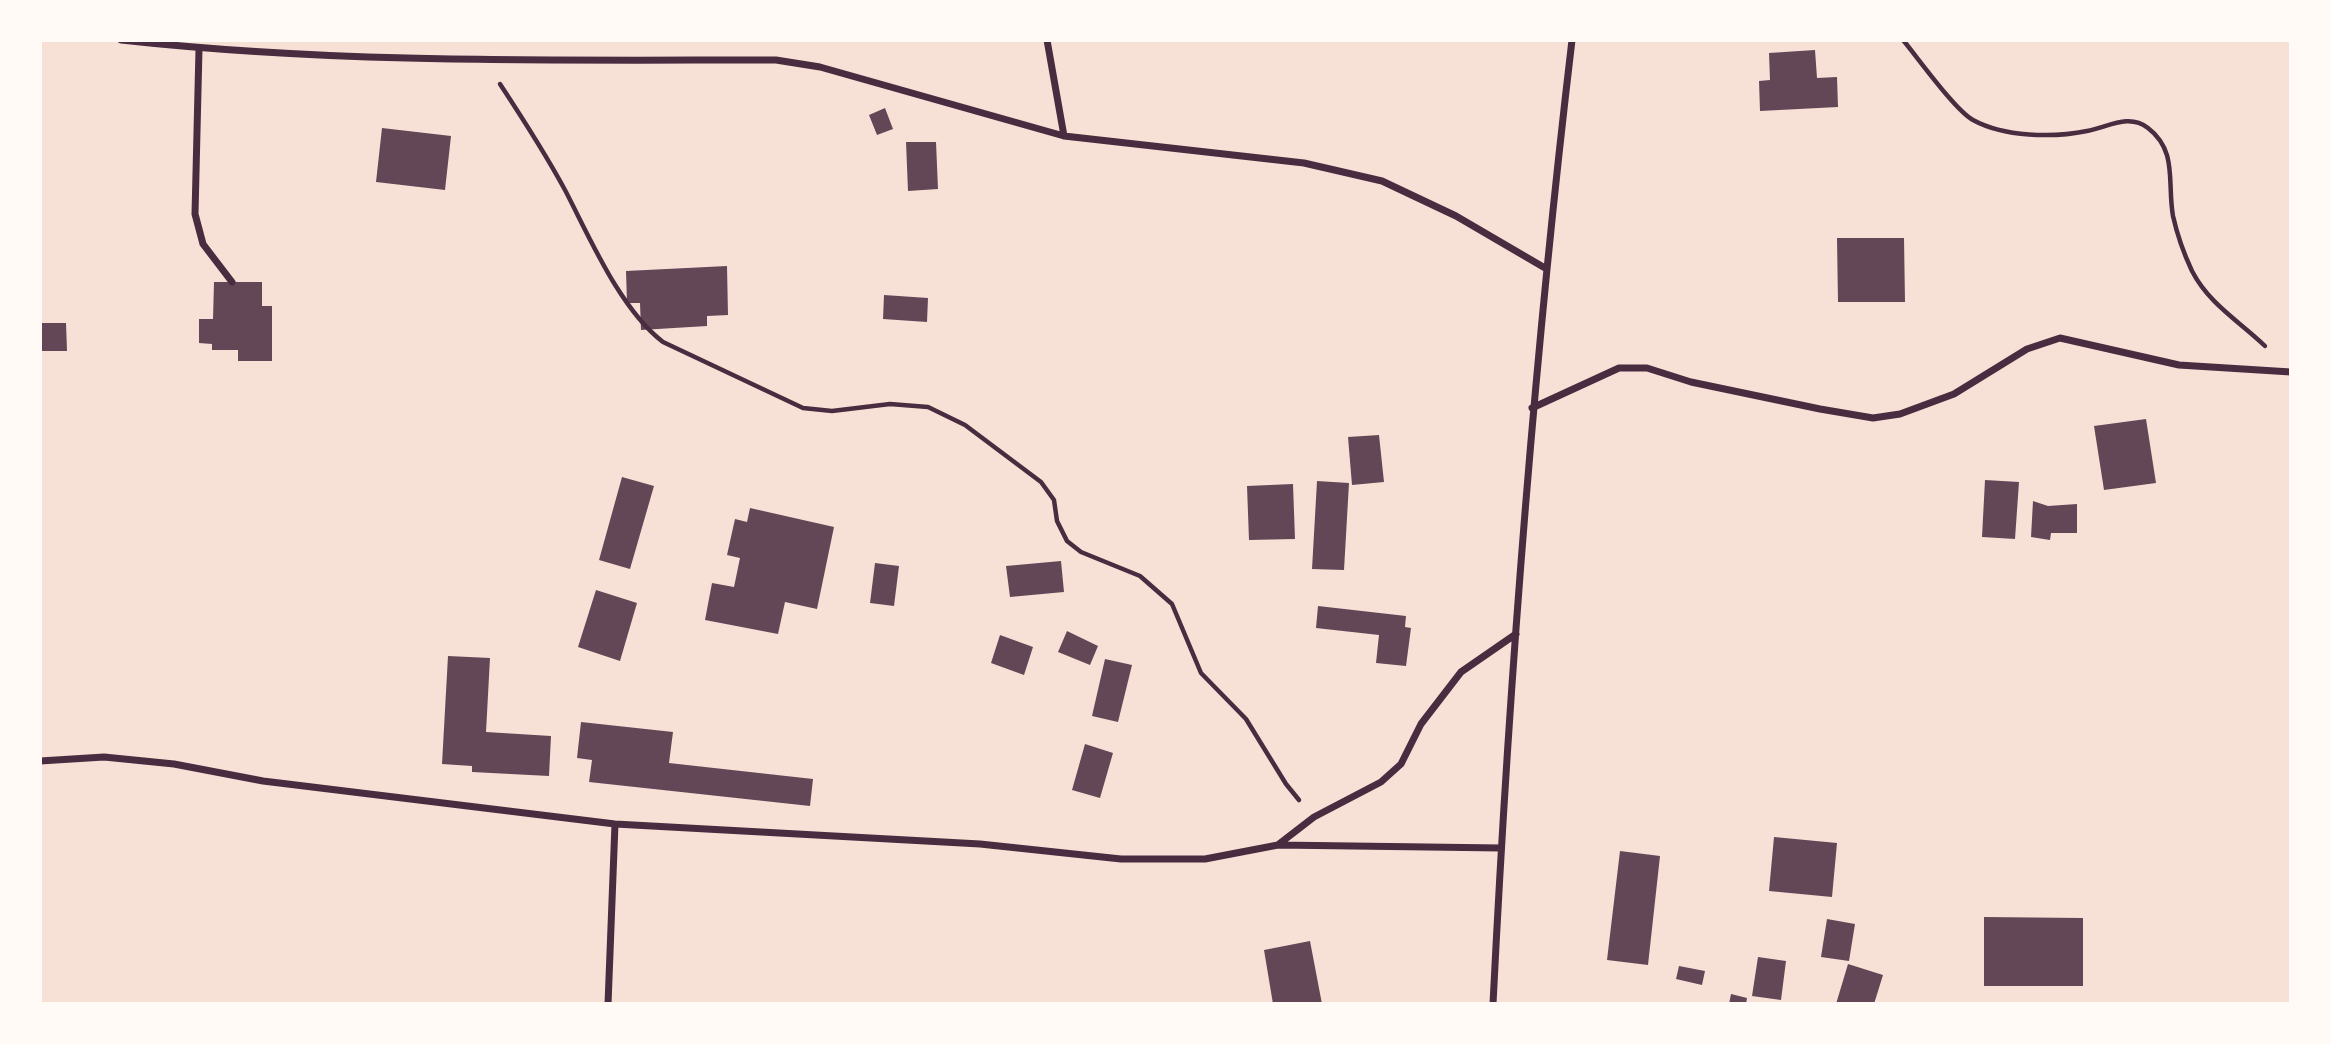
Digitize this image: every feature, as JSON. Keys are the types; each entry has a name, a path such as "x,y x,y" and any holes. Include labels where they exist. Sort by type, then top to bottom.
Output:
{"street":[{"path":"121,40 199,49 484,60 776,60 820,67 1064,136 1304,163 1382,181 1456,216 1545,268"},
{"path":"1047,40 1064,136"},
{"path":"1493,1004 1501,848 1532,408 1545,268 1572,40"},
{"path":"199,49 195,214 203,244 232,282"},
{"path":"1532,408 1619,368 1647,368 1691,382 1873,418 1900,414 1954,394 2027,349 2060,338 2179,365 2291,372"},
{"path":"1278,845 1314,817 1381,782 1401,764 1421,724 1461,672 1516,634"},
{"path":"40,761 104,757 174,764 263,781 615,824 980,844 1121,859 1205,859 1278,845 1501,848"},
{"path":"608,1004 615,824"}],"path":[{"path":"1903,40 1952,101 1976,121 2025,134 2086,131 2124,121 2137,121 2149,129 2160,140 2169,157 2173,216 2192,271 2209,299 2274,355"},
{"path":"484,60 535,137 593,243 647,330 663,342 803,408 832,411 890,404 928,407 965,425 1041,482 1054,500 1057,521 1067,541 1081,552 1140,576 1172,604 1201,673 1246,719 1286,784 1314,817"}],"building":[{"path":"1815,50 1817,78 1837,77 1838,107 1760,111 1759,81 1770,80 1769,53"},
{"path":"885,108 893,129 877,135 869,115"},
{"path":"382,128 451,136 445,190 376,182"},
{"path":"906,142 936,142 938,189 908,191"},
{"path":"1837,238 1904,238 1905,302 1838,302"},
{"path":"727,266 728,315 707,316 707,326 641,330 640,303 627,303 626,271"},
{"path":"214,282 262,282 262,306 272,306 272,361 238,361 238,350 212,350 212,344 199,343 199,319 213,319"},
{"path":"884,295 928,298 927,322 883,319"},
{"path":"40,323 66,323 67,351 40,351"},
{"path":"2146,419 2156,483 2104,490 2094,426"},
{"path":"1379,435 1384,482 1352,485 1348,437"},
{"path":"622,477 654,486 630,569 599,560"},
{"path":"1985,480 2019,482 2015,539 1982,537"},
{"path":"1317,481 1349,483 1344,570 1312,569"},
{"path":"1293,484 1295,539 1249,540 1247,486"},
{"path":"2033,501 2048,506 2077,504 2077,533 2051,533 2050,540 2031,537"},
{"path":"750,508 834,527 817,609 785,602 778,634 705,620 712,583 734,587 740,558 727,555 735,519 747,522"},
{"path":"1061,561 1064,592 1010,597 1006,566"},
{"path":"875,563 899,566 894,606 870,603"},
{"path":"596,590 637,603 620,661 578,647"},
{"path":"1318,606 1406,616 1405,627 1411,628 1406,666 1376,663 1379,635 1316,628"},
{"path":"1067,631 1098,646 1090,665 1058,652"},
{"path":"1000,635 1033,647 1024,675 991,663"},
{"path":"448,656 490,658 486,732 551,736 549,776 472,772 472,766 442,764"},
{"path":"1105,659 1132,665 1118,722 1092,716"},
{"path":"581,722 673,732 669,763 813,779 810,806 589,782 592,760 577,758"},
{"path":"1085,744 1113,753 1100,798 1072,790"},
{"path":"1774,837 1837,843 1832,897 1769,891"},
{"path":"1620,851 1660,856 1648,965 1607,960"},
{"path":"1984,917 2083,918 2083,986 1984,986"},
{"path":"1827,919 1855,924 1849,961 1821,957"},
{"path":"1310,941 1322,1004 1273,1004 1264,950"},
{"path":"1758,957 1786,961 1781,1000 1752,996"},
{"path":"1848,964 1883,975 1874,1004 1836,1004"},
{"path":"1679,966 1705,971 1702,985 1676,979"},
{"path":"1731,994 1747,998 1746,1004 1729,1004"}]}
